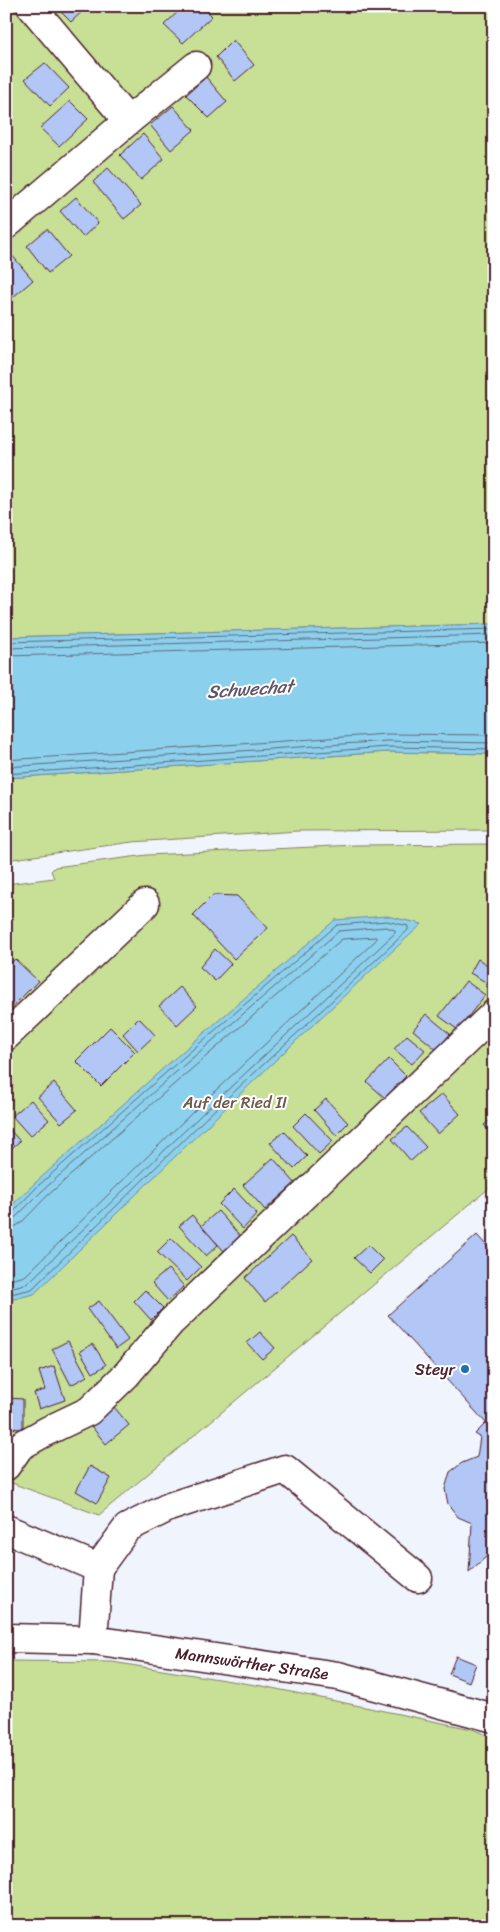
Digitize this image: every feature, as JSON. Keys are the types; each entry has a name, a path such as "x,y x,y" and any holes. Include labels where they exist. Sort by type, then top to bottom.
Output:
{"street":[{"path":"31,6 128,121"},
{"path":"6,225 196,66"},
{"path":"6,1036 145,904"},
{"path":"6,1466 20,1446 88,1411 126,1375 170,1322 494,1014"},
{"path":"93,1640 98,1568 127,1528 169,1507 285,1469 418,1578"},
{"path":"6,1529 98,1568"},
{"name":"Mannswörther Straße","path":"6,1638 93,1640 338,1676 494,1718"}],"green space":[{"path":"6,6 494,6 494,624 6,637"},
{"path":"388,752 494,754 494,830 298,831 132,842 6,860 6,778"},
{"name":"Auf der Ried II","path":"494,844 494,1184 99,1515 6,1481 6,884 54,878 51,871 55,867 147,855 355,845"},
{"path":"6,1661 112,1662 262,1686 472,1729 494,1738 494,1926 6,1926"}],"water":[{"name":"Schwechat","path":"494,624 494,754 388,752 6,778 6,637"},
{"path":"387,916 422,924 275,1061 34,1294 6,1301 6,1211 167,1065 335,920"}],"building":[{"path":"55,6 88,6 71,22"},
{"path":"184,6 202,6 212,16 183,43 164,25"},
{"path":"233,40 254,65 235,81 216,57"},
{"path":"45,63 69,88 50,106 25,79"},
{"path":"206,77 227,102 209,118 186,95"},
{"path":"70,101 88,119 59,146 40,128"},
{"path":"173,106 194,130 171,150 150,125"},
{"path":"143,134 164,159 141,180 120,155"},
{"path":"108,168 141,205 124,219 93,182"},
{"path":"76,197 98,223 83,237 60,211"},
{"path":"47,229 69,256 48,273 27,246"},
{"path":"11,254 33,280 12,298 6,291 6,258"},
{"path":"213,895 237,896 268,928 234,959 193,915"},
{"path":"215,949 231,964 215,981 200,967"},
{"path":"15,959 38,981 13,1006 6,1000 6,968"},
{"path":"478,959 494,969 494,987 470,973"},
{"path":"466,981 485,995 458,1030 439,1016"},
{"path":"180,987 197,1006 177,1025 159,1006"},
{"path":"426,1014 450,1034 437,1050 413,1030"},
{"path":"139,1018 155,1035 138,1051 123,1034"},
{"path":"110,1027 135,1052 101,1086 76,1061"},
{"path":"407,1035 425,1050 412,1064 394,1049"},
{"path":"389,1059 406,1076 385,1098 367,1082"},
{"path":"54,1083 77,1110 61,1123 38,1097"},
{"path":"442,1094 460,1114 438,1134 419,1113"},
{"path":"326,1099 348,1123 336,1135 314,1110"},
{"path":"31,1100 49,1120 30,1136 12,1116"},
{"path":"306,1113 333,1141 319,1154 293,1126"},
{"path":"494,1117 494,1137 484,1125"},
{"path":"6,1126 20,1141 6,1153"},
{"path":"407,1127 426,1147 411,1161 392,1139"},
{"path":"284,1131 307,1156 294,1169 270,1143"},
{"path":"273,1158 295,1183 265,1210 243,1185"},
{"path":"234,1189 257,1214 243,1229 219,1204"},
{"path":"218,1211 242,1238 225,1252 201,1226"},
{"path":"192,1215 218,1245 206,1256 179,1226"},
{"name":"Steyr","path":"477,1235 494,1254 494,1550 469,1572 472,1523 458,1517 448,1504 445,1489 450,1472 462,1463 477,1457 480,1437 475,1434 486,1423 388,1315"},
{"path":"291,1236 312,1259 265,1302 245,1278"},
{"path":"171,1238 201,1267 187,1281 157,1252"},
{"path":"368,1245 383,1260 370,1273 354,1258"},
{"path":"168,1269 184,1286 168,1301 152,1283"},
{"path":"145,1290 163,1308 151,1320 134,1301"},
{"path":"99,1301 128,1340 116,1349 87,1309"},
{"path":"260,1332 275,1348 262,1359 247,1343"},
{"path":"68,1341 87,1376 71,1385 52,1349"},
{"path":"93,1344 106,1365 93,1373 80,1351"},
{"path":"54,1366 65,1400 39,1409 34,1393 45,1390 39,1371"},
{"path":"6,1398 23,1399 23,1429 6,1428"},
{"path":"114,1407 129,1425 106,1444 91,1426"},
{"path":"90,1466 111,1478 97,1503 76,1491"},
{"path":"456,1656 476,1664 469,1682 449,1674"}],"place":[{"name":"Steyr","path":"465,1369"}]}
